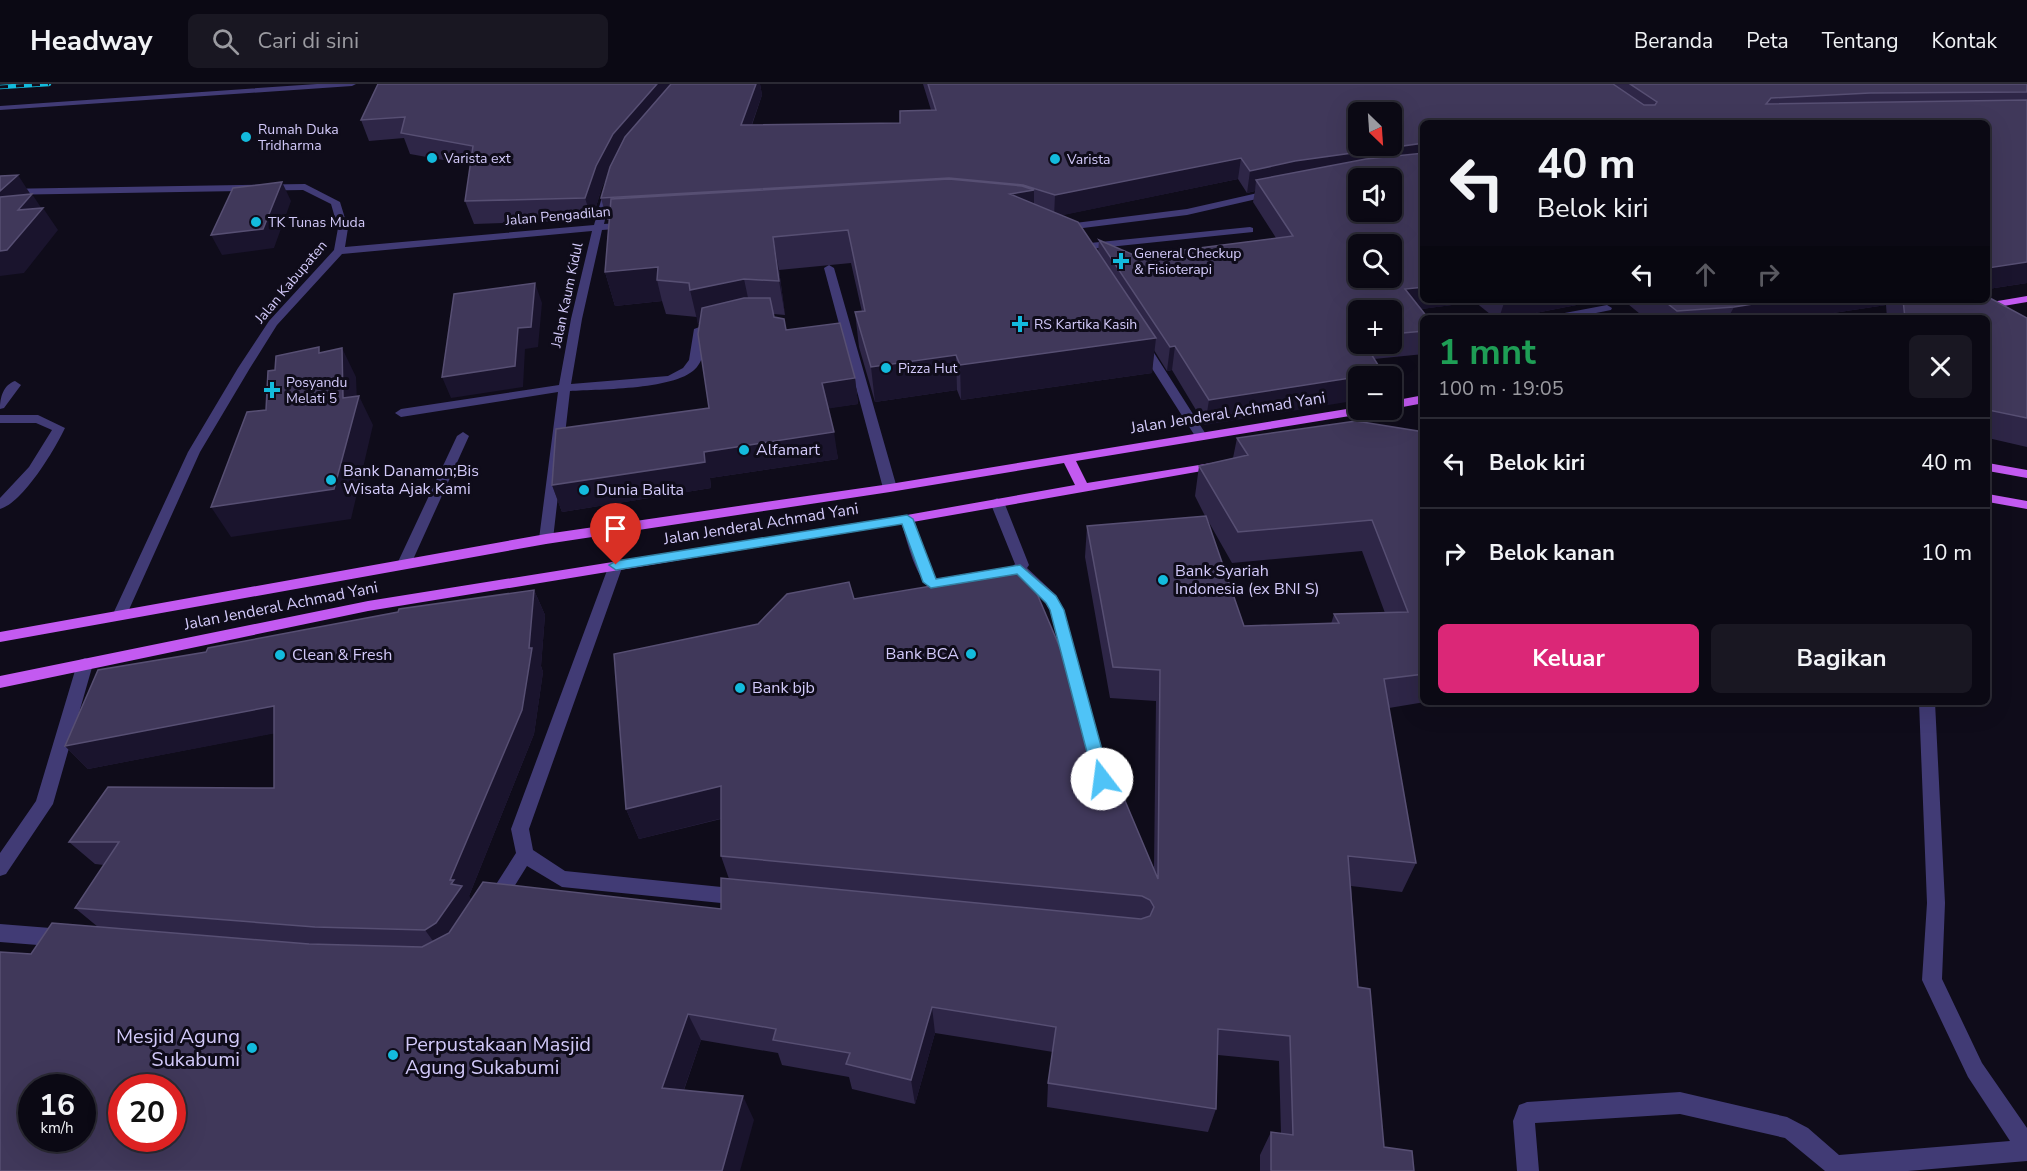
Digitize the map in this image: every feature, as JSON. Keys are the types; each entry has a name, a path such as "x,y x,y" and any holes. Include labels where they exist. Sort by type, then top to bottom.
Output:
{"main road":[{"path":"1968,309 2027,299"},
{"path":"1402,403 1420,401"},
{"name":"Jalan Jenderal Achmad Yani","path":"0,637 546,539 890,488 1348,412"},
{"path":"1068,458 1083,488"},
{"name":"Jalan Jenderal Achmad Yani","path":"0,682 368,606 907,519 1237,461"},
{"path":"1990,467 2027,474"},
{"path":"1990,498 2027,505"}],"street":[{"path":"0,108 352,84"},
{"name":"Jalan Kaum Kidul","path":"546,539 564,388 597,227 614,178"},
{"name":"Jalan Kabupaten","path":"0,192 305,187 335,202 343,228 339,251 273,323 194,452 120,614"},
{"path":"1250,230 1083,252 1063,225 1187,212 1282,190"},
{"name":"Jalan Pengadilan","path":"339,251 644,224"},
{"path":"829,268 890,488"},
{"path":"1570,315 1607,308"},
{"path":"401,413 564,388 670,379 685,374 698,358 700,329 719,324"},
{"path":"1137,337 1201,436"},
{"path":"0,405 15,385"},
{"path":"0,505 12,496 46,457 59,428 38,419 2,420"},
{"path":"404,564 463,436"},
{"path":"997,502 1022,565 1020,569"},
{"path":"907,519 927,577 936,585 1020,569"},
{"path":"486,914 525,854 520,829 616,565"},
{"path":"1020,569 1051,600 1057,610 1087,723"},
{"path":"0,868 44,804 85,664"},
{"path":"1528,1171 1524,1121 1527,1113 1680,1103 1798,1132 1822,1158 1837,1166 2027,1149 1975,1070 1932,980 1936,903 1927,705"},
{"path":"525,854 562,879 761,899"},
{"path":"0,933 81,939"}],"building":[{"path":"378,84 657,84 613,134 596,166 585,198 465,201 473,146 401,133 405,117 361,120"},
{"path":"671,84 756,84 741,125 900,123 900,111 936,110 928,84 1613,84 1644,105 1655,105 1657,102 1630,84 2027,84 2027,92 1870,93 1771,98 1766,104 2027,100 2027,262 1990,268 1990,120 1420,120 1420,144 1402,146 1402,102 1348,102 1348,154 1295,161 1250,171 1241,158 1055,195 1023,185 949,178 601,198 610,167 625,137"},
{"path":"1420,153 1420,287 1405,289 1426,315 1420,315 1420,331 1402,333 1402,300 1348,300 1348,354 1371,354 1379,366 1348,366 1348,378 1209,400 1175,346 1170,347 1099,240 1136,256 1293,236 1256,180 1366,159"},
{"path":"18,175 0,191 0,176"},
{"path":"949,179 1022,186 1034,190 1010,194 1078,222 1156,338 960,365 956,355 871,367 855,312 865,311 848,230 773,237 779,281 744,279 690,290 689,283 657,280 658,267 605,272 611,199"},
{"path":"282,182 263,229 211,235 233,188"},
{"path":"32,194 18,210 43,208 7,250 0,251 0,197"},
{"path":"535,283 531,327 518,328 515,366 442,377 454,294"},
{"path":"744,298 770,298 774,317 784,319 786,330 840,323 855,378 822,383 834,432 704,452 705,462 552,485 556,429 709,408 698,334 702,308"},
{"path":"1990,298 2027,318 2027,418 1990,410 1990,315 1905,315 1903,303 1990,303"},
{"path":"1667,303 1759,303 1734,307 1677,311"},
{"path":"319,347 319,353 342,348 343,398 359,396 334,489 211,507 247,412 266,410 268,371 275,370 276,356"},
{"path":"1356,421 1420,431 1420,674 1384,679 1416,863 1348,856 1358,987 1370,989 1384,1147 1412,1151 1414,1171 1271,1171 1271,1132 1293,1135 1290,1036 1218,1029 1216,1109 1048,1083 1056,1027 932,1007 911,1080 846,1064 850,1053 773,1040 776,1029 688,1014 662,1088 743,1096 722,1171 0,1171 0,952 31,954 52,923 309,944 422,947 449,933 483,882 721,909 721,878 1141,919 1150,916 1154,907 1150,900 1142,896 721,856 721,786 626,809 614,654 758,624 787,594 849,582 854,599 1027,570 1080,695 1097,755 1107,758 1158,879 1160,670 1113,667 1087,526 1206,516 1244,626 1339,623 1334,614 1408,612 1372,520 1238,532 1199,466 1248,455 1237,438"},
{"path":"534,590 529,648 532,648 522,710 450,880 454,880 451,884 462,886 436,923 425,930 315,927 75,908 119,842 69,842 108,787 274,788 274,706 65,746 98,670 206,652 208,648 398,612 399,609"}],"railway":[{"path":"0,87 49,84"}],"place":[{"name":"Rumah Duka Tridharma","path":"246,137"},
{"name":"Varista ext","path":"432,158"},
{"name":"Varista","path":"1055,159"},
{"name":"TK Tunas Muda","path":"256,222"},
{"name":"General Checkup & Fisioterapi","path":"1121,261"},
{"name":"RS Kartika Kasih","path":"1020,324"},
{"name":"Pizza Hut","path":"886,368"},
{"name":"Posyandu Melati 5","path":"272,390"},
{"name":"Alfamart","path":"744,450"},
{"name":"Bank Danamon;Bis Wisata Ajak Kami","path":"331,480"},
{"name":"Dunia Balita","path":"584,490"},
{"name":"Bank Syariah Indonesia (ex BNI S)","path":"1163,580"},
{"name":"Bank BCA","path":"971,654"},
{"name":"Clean & Fresh","path":"280,655"},
{"name":"Bank bjb","path":"740,688"},
{"name":"Mesjid Agung Sukabumi","path":"252,1048"},
{"name":"Perpustakaan Masjid Agung Sukabumi","path":"393,1055"}],"route":[{"path":"616,565 907,519 930,582 936,585 1015,572 1020,569 1051,600 1057,610 1102,779"}]}
